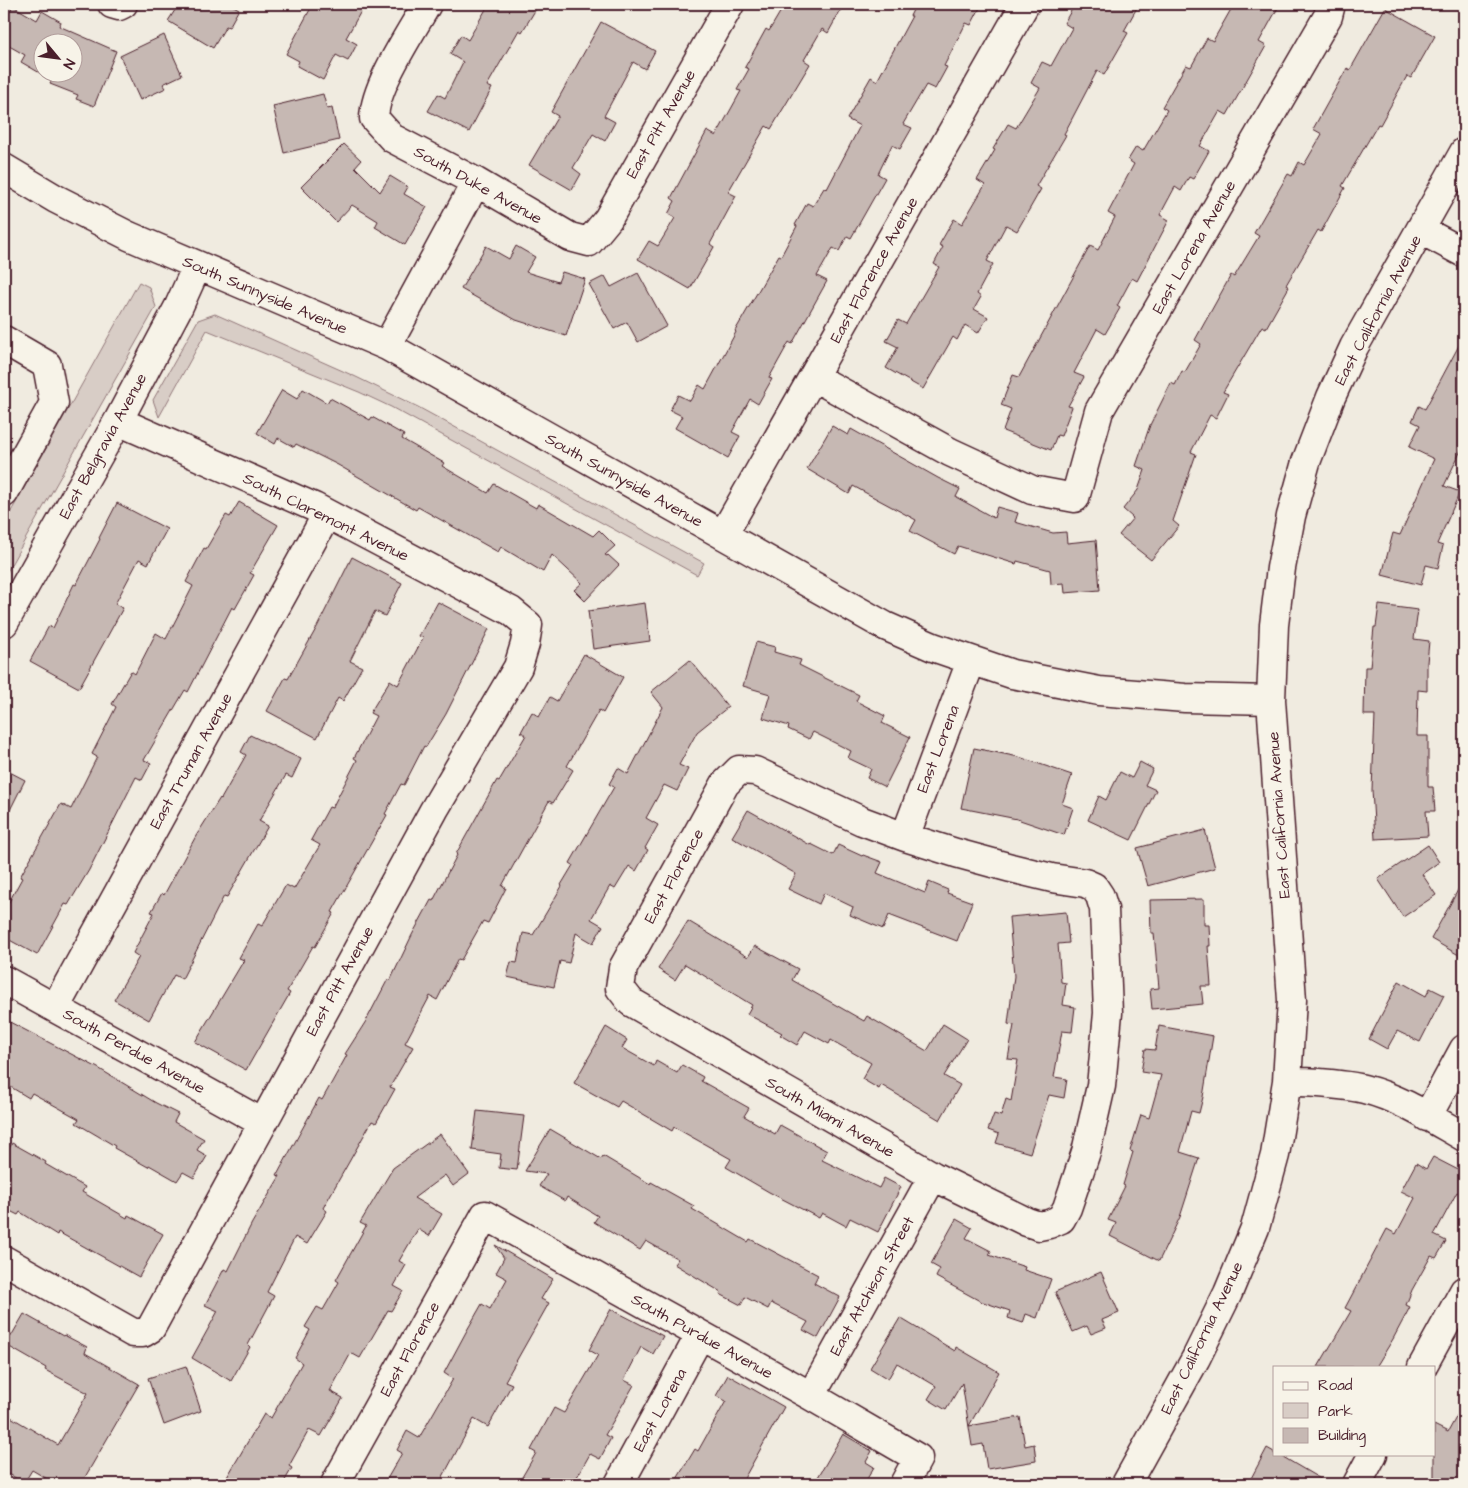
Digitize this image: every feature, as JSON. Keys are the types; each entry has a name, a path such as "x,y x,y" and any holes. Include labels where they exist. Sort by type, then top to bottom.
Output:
{"street":[{"name":"South Duke Avenue","path":"427,4 381,86 374,106 374,118 392,138 476,182 570,237 589,242"},
{"name":"East Pitt Avenue","path":"589,242 608,219 730,4"},
{"name":"East Florence Avenue","path":"723,535 1024,4"},
{"name":"East Lorena Avenue","path":"814,377 950,452 1032,490 1075,498 1099,411 1328,16 1331,4"},
{"name":"East California Avenue","path":"1126,1484 1196,1358 1228,1293 1255,1228 1275,1155 1287,1081 1292,1000 1271,700 1274,625 1281,568 1291,516 1306,462 1331,398 1354,347 1464,152"},
{"name":"South Sunnyside Avenue","path":"4,168 89,217 196,266 387,346 885,626 971,661 1012,674 1099,691 1185,698 1271,700"},
{"path":"387,346 476,182"},
{"path":"1421,230 1464,254"},
{"name":"East Belgravia Avenue","path":"4,623 118,421 179,306 196,266"},
{"path":"4,340 47,365 54,403 4,494"},
{"name":"South Claremont Avenue","path":"118,421 327,514 511,611 528,625"},
{"name":"East Truman Avenue","path":"55,1008 327,514"},
{"name":"East Pitt Avenue","path":"6,1267 133,1333 143,1333 151,1328 434,810 518,667 528,625"},
{"name":"East Lorena","path":"905,836 971,661"},
{"name":"East Florence","path":"620,988 623,968 725,784 739,770 755,771 862,821 905,836"},
{"name":"South Miami Avenue","path":"620,988 631,1002 933,1176 1026,1222 1039,1226 1060,1219 1067,1208 1086,1152 1101,1086 1108,1013 1105,918 1100,896 1094,887 1076,881 1052,878 1011,868 956,853 905,836"},
{"name":"South Perdue Avenue","path":"4,980 263,1123"},
{"path":"1427,1117 1464,1050"},
{"path":"1287,1081 1337,1084 1393,1098 1464,1137"},
{"name":"East Atchison Street","path":"811,1396 933,1176"},
{"name":"East Florence","path":"334,1484 485,1215"},
{"name":"South Purdue Avenue","path":"485,1215 811,1396 918,1458 904,1484"},
{"path":"1423,1366 1464,1291"},
{"name":"East Lorena","path":"619,1484 700,1335"},
{"path":"1357,1484 1372,1456"}],"green space":[{"path":"139,282 149,287 156,307 4,577 4,524"},
{"path":"215,314 354,376 418,407 704,563 697,575 391,407 207,330 159,417 153,400 198,320"}],"building":[{"path":"179,4 230,4 239,9 229,27 226,26 213,48 168,21"},
{"path":"313,4 365,4 346,38 357,44 348,61 336,55 323,80 297,66 299,61 286,54"},
{"path":"489,4 539,4 522,32 519,30 487,86 492,88 469,132 428,111 438,94 445,98 463,62 450,54 461,35 468,40"},
{"path":"785,4 844,4 828,33 822,29 804,60 810,64 771,129 766,126 728,192 736,196 710,244 714,247 690,289 638,259 649,241 658,246 675,218 668,214 675,201 671,198 707,131 716,136 741,91 737,90 749,69 745,67 766,29 769,31"},
{"path":"916,4 982,4 971,25 966,23 944,66 947,67 935,89 926,85 903,124 912,128 900,149 892,145 878,174 885,178 851,238 847,236 839,251 833,248 817,276 827,281 792,344 789,342 769,378 772,379 758,404 750,399 732,432 740,436 728,458 675,428 682,416 670,410 678,395 690,401 699,385 705,389 735,331 779,255 781,256 807,203 813,206 824,188 827,189 860,126 847,119 871,77 877,81 912,16 910,16"},
{"path":"1075,4 1139,4 1124,31 1128,33 1104,75 1097,71 1064,134 1066,135 1036,186 1041,189 1017,231 1006,225 987,261 993,264 977,294 981,297 974,309 988,317 978,333 965,325 957,340 953,337 923,389 886,368 898,347 886,341 898,320 906,324 939,267 934,264 943,247 939,245 954,219 962,224 985,185 977,180 1008,124 1016,128 1040,88 1031,83 1042,62 1051,66 1072,28 1064,23"},
{"path":"1234,4 1280,4 1259,42 1266,46 1227,115 1220,111 1200,146 1209,151 1193,179 1189,177 1181,191 1175,187 1160,215 1169,220 1137,281 1132,278 1117,306 1120,308 1105,334 1097,329 1074,373 1084,377 1068,406 1072,407 1061,436 1057,435 1051,450 1003,431 1011,409 1001,405 1013,375 1019,377 1090,246 1098,250 1115,217 1108,213 1134,164 1128,160 1136,147 1143,151 1167,110 1162,107 1186,65 1191,67 1207,38 1213,41"},
{"path":"13,6 37,20 42,11 61,22 59,26 73,32 32,32 32,68 21,62 25,55 4,43 4,21"},
{"path":"1385,8 1435,36 1411,78 1407,76 1380,125 1378,124 1342,186 1345,188 1321,232 1318,230 1286,285 1289,287 1266,328 1262,326 1223,392 1228,394 1216,418 1210,415 1191,452 1196,454 1173,521 1179,526 1151,560 1119,535 1133,518 1123,509 1138,490 1145,470 1136,466 1150,425 1171,383 1175,385 1182,371 1185,372 1201,344 1195,340 1231,275 1234,277 1259,236 1254,233 1288,174 1292,176 1299,162 1304,165 1322,134 1313,129 1347,68 1350,70"},
{"path":"601,22 655,51 645,69 633,62 604,116 615,122 605,141 593,134 573,168 581,174 572,190 529,165 558,116 551,112"},
{"path":"164,35 182,75 163,84 166,88 140,100 120,56"},
{"path":"82,36 116,51 94,106 76,99 78,95 50,84 51,82 82,82"},
{"path":"323,94 327,109 332,108 339,140 284,153 273,106"},
{"path":"344,144 361,160 355,167 380,192 390,176 408,187 404,194 427,207 405,245 375,227 378,221 352,205 336,222 301,187"},
{"path":"486,246 509,259 516,246 535,257 526,272 558,282 562,272 585,279 566,336 516,320 461,289"},
{"path":"638,273 667,326 638,342 627,322 614,329 589,284 605,276 611,287"},
{"path":"1464,336 1464,444 1444,486 1460,492 1437,544 1443,546 1438,568 1426,565 1421,585 1382,575 1393,533 1400,535 1434,459 1409,447 1420,425 1412,421 1419,406 1425,409"},
{"path":"303,389 327,403 330,398 370,420 372,417 404,435 402,439 444,463 442,466 488,493 494,484 536,508 538,504 593,536 599,530 615,546 605,555 608,555 619,565 585,601 574,590 582,583 552,555 543,572 501,547 498,552 418,507 416,510 338,465 296,444 294,447 278,438 275,444 257,433 282,390 297,399"},
{"path":"832,426 848,435 851,429 960,489 956,497 994,518 997,507 1018,513 1015,522 1053,533 1066,532 1067,543 1096,540 1100,590 1065,593 1064,583 1051,584 1050,570 1017,561 1016,564 958,546 954,554 910,531 916,520 853,486 849,494 807,469"},
{"path":"239,502 278,525 250,573 254,575 235,609 232,607 188,692 185,690 144,760 151,763 142,780 136,777 89,870 68,905 65,904 37,955 4,937 4,911 22,878 20,877 61,804 71,809 97,757 92,754 116,707 112,704 131,671 135,674 156,633 166,639 193,586 186,582 204,548 206,549 226,515 230,517"},
{"path":"117,503 167,529 148,564 139,559 115,604 123,608 79,688 30,661 49,626 53,628"},
{"path":"352,557 402,583 385,616 375,611 350,661 362,667 343,701 338,698 317,738 267,711 285,678 288,679 317,627"},
{"path":"438,602 489,629 446,714 426,747 424,746 404,785 401,784 385,814 387,815 332,912 334,913 287,991 290,993 246,1070 195,1042 244,960 239,958 258,924 262,926 286,885 294,889 320,845 311,840 329,807 332,808 357,760 354,758 376,716 370,713 390,680 398,685 423,638 419,636"},
{"path":"645,603 650,641 593,649 588,611"},
{"path":"1379,605 1418,610 1414,639 1429,641 1427,691 1418,690 1417,736 1428,736 1428,787 1433,787 1435,811 1426,811 1428,836 1375,839 1372,790 1375,715 1364,715 1365,667 1370,667 1374,627 1376,627"},
{"path":"756,642 775,647 774,652 801,660 799,665 859,695 856,701 885,716 882,723 910,737 885,787 867,778 871,769 848,758 851,751 813,732 809,739 788,729 789,726 763,718 770,694 743,686"},
{"path":"584,654 623,677 603,713 599,710 567,766 573,770 553,803 549,801 502,886 506,888 488,923 483,921 461,960 458,959 437,1000 430,996 405,1043 413,1047 390,1087 395,1089 376,1123 372,1121 323,1208 327,1211 307,1244 295,1237 267,1292 274,1296 248,1345 250,1347 231,1381 192,1358 218,1311 205,1305 224,1269 228,1271 252,1223 280,1176 277,1175 319,1098 322,1100 347,1055 345,1054 366,1021 388,979 390,981 412,935 431,900 433,901 456,854 497,780 499,781 526,735 521,732 532,712 539,717 550,697 557,701"},
{"path":"690,660 728,707 697,732 679,765 688,769 677,791 664,785 646,818 658,825 645,848 648,850 636,871 629,866 615,889 610,886 591,919 603,926 593,943 576,933 569,963 560,961 554,987 507,977 511,962 517,963 523,933 533,935 562,886 573,865 570,863 614,787 609,784 618,768 628,774 663,707 651,692"},
{"path":"250,735 301,759 292,778 286,775 259,821 268,826 227,897 224,896 182,979 174,975 149,1020 114,1000 139,957 133,953 154,913 151,912 162,893 164,895 196,836 221,799 246,755 241,752"},
{"path":"974,748 1019,757 1072,775 1062,804 1073,808 1064,835 1017,819 961,808"},
{"path":"1140,762 1153,769 1145,785 1156,790 1131,840 1088,820 1099,796 1106,800 1120,772 1132,778"},
{"path":"4,769 25,780 4,822"},
{"path":"748,810 810,845 833,855 838,845 862,856 882,862 877,873 925,893 929,882 948,890 947,893 972,902 957,941 889,915 883,929 850,915 853,907 824,893 819,904 788,889 796,874 732,837"},
{"path":"1205,830 1215,868 1148,886 1137,848"},
{"path":"1428,845 1439,862 1422,874 1436,895 1403,917 1378,879"},
{"path":"1464,879 1464,958 1431,939"},
{"path":"1204,899 1204,925 1209,925 1210,946 1208,946 1211,986 1201,986 1203,1004 1152,1009 1150,989 1159,988 1154,933 1151,933 1150,900"},
{"path":"1066,912 1069,943 1058,944 1061,982 1066,983 1063,1005 1075,1007 1072,1032 1062,1031 1054,1077 1067,1079 1064,1098 1049,1095 1030,1153 996,1143 999,1134 988,1130 994,1114 1001,1116 1006,1099 1011,1101 1018,1060 1008,1059 1014,1025 1008,1024 1014,976 1009,917"},
{"path":"688,921 748,957 755,946 798,969 792,980 864,1021 867,1016 927,1051 943,1024 967,1039 944,1076 960,1085 940,1120 881,1085 879,1089 862,1079 871,1063 831,1040 829,1044 805,1031 797,1045 780,1035 782,1033 747,1014 752,1005 685,964 675,980 658,969"},
{"path":"1399,981 1426,996 1430,988 1444,995 1420,1042 1397,1031 1387,1049 1369,1039"},
{"path":"4,1019 98,1068 178,1114 174,1122 204,1139 197,1150 207,1156 194,1178 183,1172 177,1181 149,1165 148,1167 114,1148 115,1146 76,1123 79,1119 32,1093 29,1098 4,1083"},
{"path":"1159,1026 1213,1036 1199,1113 1191,1111 1180,1152 1199,1158 1180,1217 1159,1261 1110,1236 1116,1223 1108,1220 1125,1186 1123,1185 1133,1152 1130,1151 1141,1115 1149,1118 1161,1075 1141,1072 1145,1049 1155,1050"},
{"path":"606,1027 627,1040 622,1048 654,1066 656,1061 677,1073 682,1065 703,1077 701,1081 749,1108 744,1116 775,1134 780,1125 827,1151 822,1160 879,1188 884,1178 901,1187 878,1232 850,1218 846,1226 822,1213 819,1218 726,1167 731,1159 674,1127 672,1131 621,1101 617,1107 574,1083"},
{"path":"477,1111 524,1116 517,1170 499,1168 501,1154 472,1150"},
{"path":"550,1129 601,1159 603,1156 650,1184 651,1182 694,1206 692,1209 748,1242 750,1239 818,1275 814,1283 840,1297 818,1338 803,1330 808,1322 771,1303 768,1309 745,1297 741,1305 720,1294 721,1292 674,1264 678,1259 646,1241 640,1250 594,1222 598,1216 567,1197 565,1201 539,1186 547,1174 525,1171"},
{"path":"440,1134 469,1174 453,1186 445,1175 414,1198 442,1214 429,1236 418,1229 399,1261 406,1265 394,1286 403,1291 391,1311 388,1310 360,1358 351,1353 330,1391 343,1398 321,1436 309,1430 289,1466 292,1468 283,1484 223,1484 264,1414 271,1418 302,1363 295,1358 310,1330 305,1327 317,1307 323,1310 339,1282 336,1280 366,1226 360,1223 393,1168"},
{"path":"12,1143 85,1187 82,1192 127,1218 128,1215 163,1234 139,1277 58,1232 57,1235 20,1212 18,1215 4,1208 4,1158"},
{"path":"1433,1157 1464,1173 1464,1196 1457,1192 1434,1235 1446,1241 1436,1258 1431,1256 1412,1290 1406,1305 1410,1307 1393,1339 1377,1366 1319,1366 1351,1311 1345,1308 1387,1229 1396,1234 1415,1198 1401,1191 1416,1163 1426,1169"},
{"path":"956,1219 972,1228 966,1238 991,1251 989,1255 1025,1267 1024,1270 1051,1279 1037,1318 1026,1314 1023,1323 1008,1318 1010,1311 980,1301 936,1277 940,1269 931,1264"},
{"path":"495,1245 553,1279 541,1299 549,1303 505,1381 512,1384 488,1427 474,1419 439,1484 398,1484 387,1479 402,1453 397,1450 407,1431 419,1438 453,1379 444,1373 466,1332 482,1304 490,1309 507,1279 496,1273 504,1258"},
{"path":"1101,1272 1119,1313 1102,1320 1106,1328 1091,1334 1087,1326 1073,1332 1055,1292"},
{"path":"611,1309 663,1336 653,1354 641,1347 624,1380 634,1385 605,1435 611,1438 600,1459 590,1454 573,1484 518,1484 536,1453 531,1450 554,1408 564,1413 598,1355 589,1350"},
{"path":"24,1314 87,1347 85,1353 139,1384 81,1484 56,1484 32,1470 24,1483 4,1471 4,1413 58,1445 88,1393 45,1370 46,1368 6,1345"},
{"path":"900,1318 955,1351 956,1347 999,1372 969,1426 1020,1417 1025,1446 1034,1444 1036,1461 987,1469 983,1444 972,1446 962,1383 946,1410 928,1399 936,1386 897,1363 888,1379 870,1368"},
{"path":"186,1366 201,1411 164,1425 148,1378"},
{"path":"728,1375 784,1407 741,1484 674,1484 695,1449 698,1451 726,1401 716,1396"},
{"path":"1464,1403 1464,1484 1434,1484 1436,1426 1448,1432"},
{"path":"843,1434 872,1451 866,1462 874,1467 864,1484 814,1484"},
{"path":"1267,1448 1273,1451 1273,1456 1281,1456 1329,1484 1248,1484"}]}
